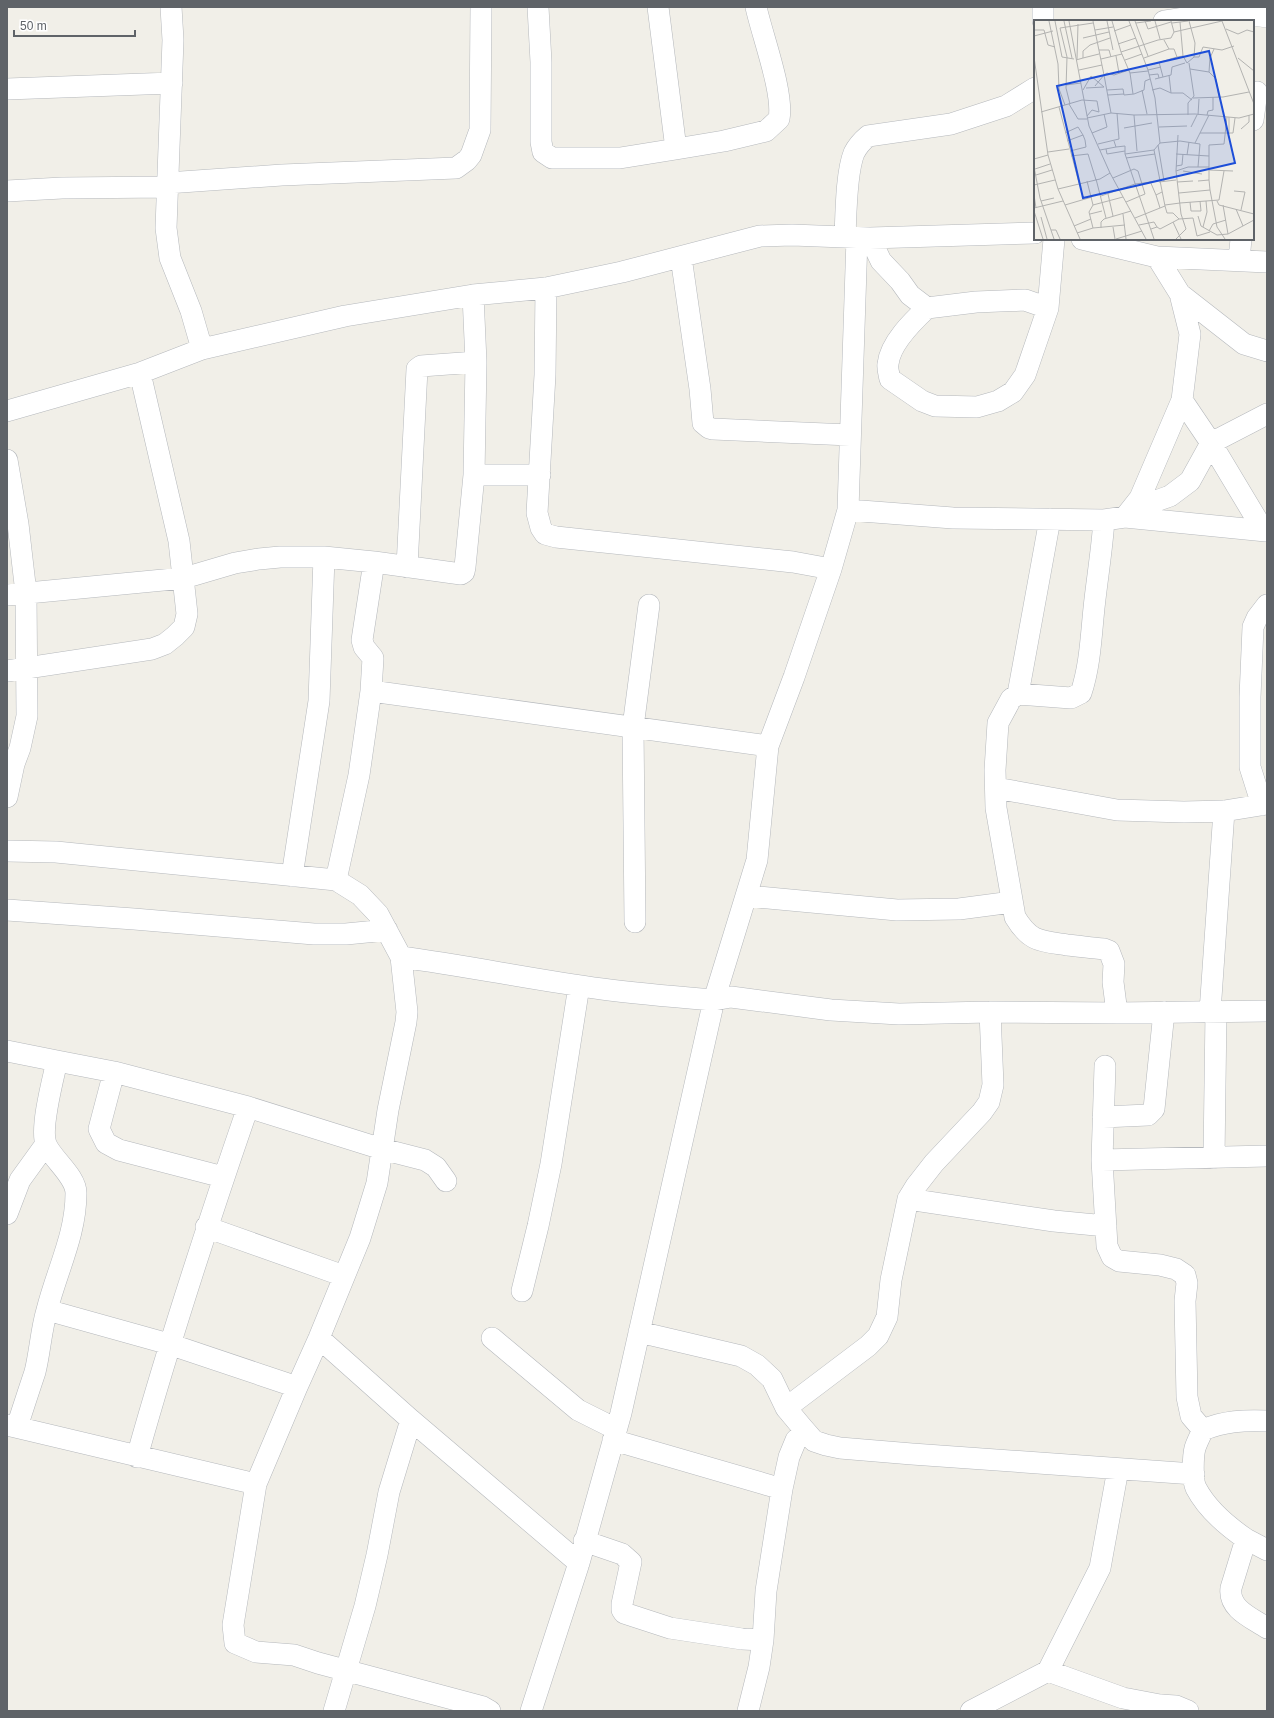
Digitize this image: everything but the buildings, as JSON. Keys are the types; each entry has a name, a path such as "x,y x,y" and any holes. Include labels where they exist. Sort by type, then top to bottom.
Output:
{"street":[{"path":"171,7 172,83 166,228 170,258 191,311 202,349"},
{"path":"7,191 167,185 282,175 456,168 468,160 480,130 481,7"},
{"path":"538,7 541,62 541,142 543,152 552,158 620,158 724,141 766,131 779,118 780,107 775,80 756,7"},
{"path":"658,7 676,149"},
{"path":"1043,7 1044,20"},
{"path":"1177,20 1228,16 1267,17"},
{"path":"7,89 172,83"},
{"path":"531,1711 579,1563 614,1435 639,1332 714,1000 757,860 768,746 794,677 831,569 848,510 857,238 849,176 854,154 861,142 868,136 951,124 1006,106 1034,89"},
{"path":"1254,116 1259,93"},
{"path":"7,411 140,373 202,349 345,316 472,295 546,288 622,272 760,236 792,235 857,238 1034,233"},
{"path":"857,238 900,281 910,295 927,308"},
{"path":"1048,308 1025,300 976,302 927,308 912,322 891,350 888,365 890,379 922,401 935,406 977,407 998,401 1014,392 1025,375 1048,308 1054,240"},
{"path":"1086,240 1157,257 1267,262"},
{"path":"1239,260 1241,240"},
{"path":"681,257 699,381 703,423 705,426 713,429 850,436"},
{"path":"1125,517 1140,498 1182,400 1190,334 1180,294 1157,257"},
{"path":"546,288 545,375 537,513 540,528 545,534 556,537 793,562 831,569"},
{"path":"1180,294 1244,344 1267,351"},
{"path":"17,594 184,578 235,563 280,557 324,557 461,574 464,572 474,475 476,362 472,295"},
{"path":"407,567 416,369 424,365 476,362"},
{"path":"17,670 152,649 165,644 184,627 187,614 179,541 140,373"},
{"path":"1182,400 1211,443 1259,523 1267,531"},
{"path":"1140,498 1156,501 1170,496 1190,481 1211,443 1267,414"},
{"path":"7,460 18,524 17,670 26,716 20,748 11,765 7,797"},
{"path":"474,475 540,475"},
{"path":"848,510 953,518 1104,520 1125,517 1267,531"},
{"path":"1018,694 1050,519"},
{"path":"1104,520 1102,553 1094,606 1089,662 1081,694 1072,698 1018,694 1011,699 998,723 995,770 996,808 1015,917 1021,927 1041,942 1104,949 1110,951 1114,964 1112,982 1117,1013"},
{"path":"292,876 319,701 324,557"},
{"path":"336,880 360,775 372,691 373,658 364,647 362,640 374,562"},
{"path":"635,922 633,727 649,605"},
{"path":"996,788 1117,810 1184,812 1224,811 1265,805 1250,767 1258,696 1253,628 1257,618 1267,605"},
{"path":"372,691 768,746"},
{"path":"1214,1158 1213,1012 1224,811"},
{"path":"7,851 56,852 336,880 360,895 378,914 387,930 401,957 407,1012 377,1183 360,1238 256,1484 234,1625 235,1643 256,1652 294,1655 347,1671 483,1707 490,1711"},
{"path":"747,896 897,910 959,909 1012,902"},
{"path":"7,910 314,934 346,934 387,930"},
{"path":"401,957 465,966 579,986 714,1000 732,997 831,1010 899,1014 990,1012 1117,1013 1267,1011"},
{"path":"522,1291 551,1164 579,986"},
{"path":"786,1408 868,1346 878,1336 887,1317 891,1280 908,1200 916,1186 934,1163 982,1112 989,1102 993,1085 990,1012"},
{"path":"1103,1117 1148,1114 1154,1109 1164,1012"},
{"path":"7,1051 114,1072 248,1107 382,1149 425,1160 436,1167 446,1181"},
{"path":"58,1061 44,1128 46,1144 68,1174 76,1190 75,1209 62,1267 47,1310 35,1371 12,1426 256,1484"},
{"path":"1105,1066 1102,1160 1107,1246 1112,1257 1119,1261 1160,1265 1176,1269 1185,1275 1187,1397 1191,1416 1203,1430"},
{"path":"114,1072 99,1129 106,1143 119,1150 224,1177"},
{"path":"136,1456 206,1227 248,1107"},
{"path":"7,1214 20,1180 46,1144"},
{"path":"1102,1160 1267,1156"},
{"path":"908,1200 1054,1221 1106,1226"},
{"path":"206,1227 344,1276"},
{"path":"47,1310 169,1344 297,1387"},
{"path":"639,1332 741,1356 757,1365 772,1379 786,1408 814,1441 840,1448 1194,1474"},
{"path":"319,1338 411,1420 579,1563"},
{"path":"492,1338 578,1410 614,1435 782,1490"},
{"path":"334,1711 347,1671 377,1555 389,1492 411,1420"},
{"path":"1267,1421 1244,1420 1216,1425 1203,1430 1195,1448 1194,1474 1196,1487 1222,1521 1246,1539 1267,1550 1267,1547"},
{"path":"748,1711 759,1668 763,1640 766,1591 782,1490 789,1457 796,1440 805,1431"},
{"path":"971,1711 1048,1671 1100,1568 1118,1469"},
{"path":"1246,1539 1234,1575 1230,1595 1238,1609 1267,1628"},
{"path":"584,1541 622,1554 631,1562 622,1604 622,1610 624,1613 670,1628 742,1639 763,1640"},
{"path":"1048,1671 1123,1698 1160,1705 1176,1706 1188,1711"}]}
